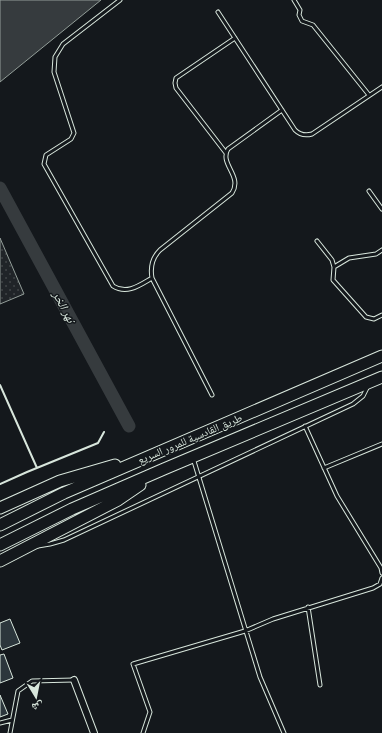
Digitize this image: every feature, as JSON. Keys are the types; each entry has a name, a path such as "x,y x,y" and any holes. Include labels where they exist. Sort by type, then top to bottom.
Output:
{"highway":[{"name":"طريق القادسية للمرور السريع","path":"0,525 64,493 382,356"},
{"name":"طريق القادسية للمرور السريع","path":"0,545 72,508 382,377"},
{"path":"0,508 60,481 156,454"},
{"path":"0,561 118,500 164,468"}],"street":[{"path":"74,680 94,733"}],"lane":[{"path":"120,0 66,40 57,52 54,62 54,72 74,133 71,139 46,156 44,164 113,286 120,290 127,290 152,278"},
{"path":"294,0 300,10 299,15 302,21 313,25 369,95"},
{"path":"218,12 295,130 300,134 312,134 382,87"},
{"path":"212,394 152,278 151,266 156,254 234,191 235,181 226,158 226,153 176,88 175,83 176,78 235,38"},
{"path":"226,153 230,147 282,110"},
{"path":"369,190 382,209"},
{"path":"316,241 332,260 334,266 333,280 366,317 374,319 382,315"},
{"path":"334,266 349,258 376,254 382,250"},
{"path":"30,545 44,546 64,540 356,402 366,392 370,382"},
{"path":"305,426 337,496 381,568 382,573"},
{"path":"324,468 382,444"},
{"path":"193,457 260,677 284,733"},
{"path":"142,733 150,712 133,664 246,631 273,618 373,588 380,584 382,578"},
{"path":"308,607 320,685"},
{"path":"10,733 18,691 32,681 74,680"},
{"path":"0,723 12,720"}],"shaded area":[{"path":"0,0 101,0 0,82"},
{"path":"0,238 24,294 0,304"}],"building":[{"path":"10,619 20,643 2,650 0,645 0,623"},
{"path":"4,654 13,678 0,683 0,655"},
{"path":"0,695 8,714 0,717"}],"waterway":[{"name":"نهر الخر","path":"0,188 129,426"}],"wall":[{"path":"0,385 37,468"},
{"path":"0,484 98,443 104,432"}]}
